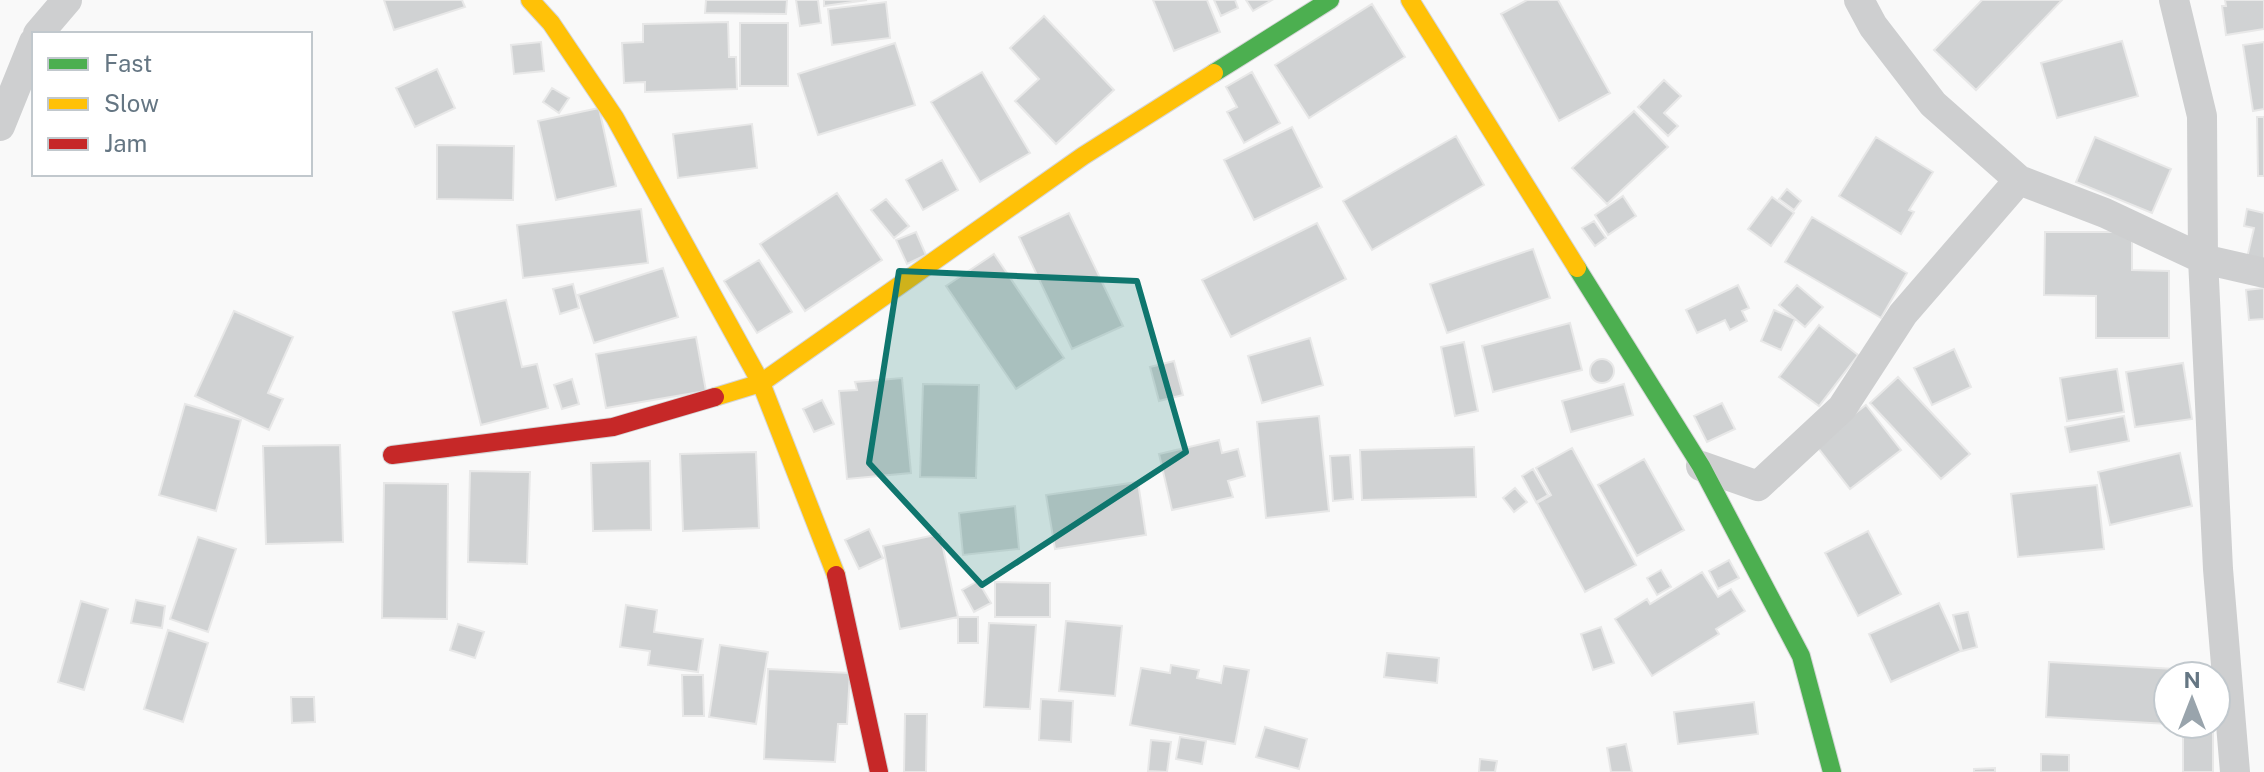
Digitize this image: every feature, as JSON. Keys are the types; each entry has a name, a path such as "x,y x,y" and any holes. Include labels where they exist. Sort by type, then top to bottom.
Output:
{"street":[{"path":"40,32 67,0"},
{"path":"530,0 551,23 615,118 761,383 832,558 879,772"},
{"path":"392,455 613,427 761,383 1083,156 1330,0"},
{"path":"1410,0 1701,466 1801,656 1832,772"},
{"path":"1859,0 1873,26 1933,104 2019,180 2105,213 2203,259 2264,273"},
{"path":"2174,0 2202,116 2203,259 2218,569 2235,772"},
{"path":"0,126 32,47"},
{"path":"1701,466 1758,486 1842,408 1903,314 2019,180"}],"highlighted area":[{"path":"899,271 1137,281 1186,452 982,585 869,463"}],"building":[{"path":"384,0 462,0 465,7 394,30"},
{"path":"706,0 787,0 786,14 705,13"},
{"path":"796,0 818,0 821,23 800,26"},
{"path":"824,0 867,0 824,6"},
{"path":"1153,0 1207,0 1220,32 1174,51"},
{"path":"1214,0 1235,0 1238,8 1221,16"},
{"path":"1246,0 1272,0 1253,11"},
{"path":"1527,0 1558,0 1610,93 1559,121 1501,14"},
{"path":"1982,0 2062,0 1976,90 1934,50"},
{"path":"2225,0 2264,0 2264,29 2226,35 2222,6 2226,6"},
{"path":"886,2 890,38 832,45 828,9"},
{"path":"1372,4 1405,57 1309,118 1275,65"},
{"path":"1044,16 1114,90 1056,144 1015,101 1039,79 1010,48"},
{"path":"728,22 729,57 736,57 737,89 645,92 645,82 624,83 622,43 643,42 643,24"},
{"path":"740,23 788,23 788,86 740,86"},
{"path":"2122,41 2138,96 2057,118 2041,63"},
{"path":"541,42 544,71 514,74 511,45"},
{"path":"2264,42 2264,109 2253,111 2243,45"},
{"path":"895,43 915,105 818,135 798,74"},
{"path":"437,69 455,108 415,127 396,88"},
{"path":"982,72 1030,153 980,182 931,102"},
{"path":"1252,72 1280,123 1244,143 1227,112 1237,107 1226,87"},
{"path":"1664,80 1681,96 1664,113 1678,126 1668,136 1638,107"},
{"path":"552,88 569,98 559,113 543,102"},
{"path":"599,108 616,186 556,200 538,121"},
{"path":"1634,111 1668,147 1607,204 1572,168"},
{"path":"2257,117 2264,117 2264,176 2258,176"},
{"path":"752,124 757,168 678,178 673,134"},
{"path":"1292,127 1322,187 1254,220 1224,160"},
{"path":"1456,136 1484,185 1372,250 1343,201"},
{"path":"1876,137 1933,172 1909,210 1914,212 1901,234 1839,196"},
{"path":"2095,137 2171,169 2152,213 2076,182"},
{"path":"437,145 514,146 513,200 437,199"},
{"path":"942,160 958,190 923,210 906,180"},
{"path":"1787,189 1801,201 1794,210 1779,199"},
{"path":"837,193 882,260 805,311 760,244"},
{"path":"1623,196 1636,216 1608,235 1595,215"},
{"path":"1772,197 1794,213 1771,246 1748,229"},
{"path":"886,199 909,226 894,238 871,210"},
{"path":"641,209 648,263 523,278 517,225"},
{"path":"2247,209 2264,213 2264,265 2246,262 2254,228 2244,226"},
{"path":"1069,213 1123,326 1072,349 1019,237"},
{"path":"1812,217 1907,273 1881,318 1785,262"},
{"path":"1594,221 1606,238 1595,246 1582,228"},
{"path":"1317,223 1346,279 1231,337 1202,280"},
{"path":"916,232 926,255 907,264 896,240"},
{"path":"2045,232 2132,232 2132,270 2169,271 2169,338 2096,338 2096,296 2044,295"},
{"path":"1533,249 1550,298 1447,333 1430,284"},
{"path":"994,254 1064,358 1016,389 946,286"},
{"path":"759,260 792,312 757,333 724,281"},
{"path":"663,268 678,317 594,343 578,295"},
{"path":"573,284 579,308 560,314 553,289"},
{"path":"1738,285 1749,308 1742,311 1747,321 1730,330 1725,320 1697,333 1686,310"},
{"path":"1797,285 1823,307 1805,327 1779,305"},
{"path":"2264,288 2264,319 2249,320 2246,290"},
{"path":"506,300 522,367 537,364 548,408 481,425 453,312"},
{"path":"1774,310 1795,319 1781,350 1761,341"},
{"path":"234,311 293,337 268,393 283,399 269,430 195,396"},
{"path":"1570,323 1582,370 1493,392 1482,346"},
{"path":"1819,325 1858,355 1819,406 1779,377"},
{"path":"696,337 706,391 606,408 596,354"},
{"path":"1310,338 1323,385 1262,403 1248,356"},
{"path":"1464,342 1478,411 1455,416 1441,347"},
{"path":"1954,349 1971,387 1932,405 1914,368"},
{"path":"1602,359 1613,366 1614,371 1607,382 1602,383 1591,376 1590,371 1597,360"},
{"path":"1174,361 1183,395 1159,401 1150,367"},
{"path":"2183,363 2192,419 2135,427 2126,372"},
{"path":"2117,369 2124,412 2067,421 2060,378"},
{"path":"1898,377 1970,454 1941,479 1870,403"},
{"path":"902,378 911,473 847,479 839,391 857,390 855,382"},
{"path":"572,379 579,404 562,409 554,385"},
{"path":"923,384 979,385 976,478 920,477"},
{"path":"1624,384 1633,415 1571,432 1562,401"},
{"path":"822,400 834,424 814,432 803,409"},
{"path":"1722,403 1735,429 1707,442 1694,416"},
{"path":"185,404 241,420 216,511 159,495"},
{"path":"1866,405 1901,450 1850,489 1815,444"},
{"path":"1319,416 1329,511 1266,518 1257,422"},
{"path":"2124,416 2129,441 2070,452 2065,427"},
{"path":"1219,440 1222,453 1238,449 1245,476 1228,481 1233,497 1172,510 1159,454"},
{"path":"340,445 343,542 266,544 263,446"},
{"path":"1474,447 1476,497 1362,500 1360,450"},
{"path":"1572,448 1636,565 1585,592 1537,503 1551,495 1536,468"},
{"path":"756,452 759,528 683,531 680,454"},
{"path":"2180,453 2192,506 2110,525 2098,472"},
{"path":"1350,455 1353,499 1333,501 1330,456"},
{"path":"1644,459 1684,530 1637,556 1598,485"},
{"path":"650,461 651,530 593,531 591,463"},
{"path":"1533,469 1548,495 1536,502 1522,476"},
{"path":"470,471 530,472 527,564 468,562"},
{"path":"1138,482 1146,535 1055,549 1046,495"},
{"path":"384,483 448,484 447,619 382,618"},
{"path":"2097,485 2104,549 2018,557 2011,494"},
{"path":"1515,488 1527,502 1514,512 1503,498"},
{"path":"1015,506 1019,549 963,555 959,513"},
{"path":"869,529 883,558 859,569 845,540"},
{"path":"1868,531 1901,594 1858,616 1825,553"},
{"path":"940,534 958,617 900,629 883,546"},
{"path":"198,537 236,549 208,632 170,619"},
{"path":"1729,560 1739,578 1718,589 1709,571"},
{"path":"1661,570 1671,587 1657,595 1647,578"},
{"path":"1702,572 1718,597 1731,589 1745,611 1716,629 1719,634 1652,676 1615,619 1647,599 1650,604"},
{"path":"978,581 991,603 974,612 962,590"},
{"path":"995,582 1050,583 1050,617 995,617"},
{"path":"136,600 165,606 162,628 131,623"},
{"path":"81,601 108,609 84,690 58,682"},
{"path":"1939,603 1961,651 1891,682 1869,634"},
{"path":"626,605 657,610 654,632 703,639 698,672 648,665 650,651 620,647"},
{"path":"1968,612 1977,647 1962,651 1953,615"},
{"path":"958,617 978,617 978,643 958,643"},
{"path":"1066,621 1122,626 1115,696 1059,691"},
{"path":"989,623 1036,625 1030,709 984,707"},
{"path":"458,624 484,632 475,658 450,650"},
{"path":"1601,627 1614,663 1593,670 1581,634"},
{"path":"168,630 208,643 183,722 144,709"},
{"path":"720,645 768,652 756,724 709,717"},
{"path":"1387,653 1439,658 1437,683 1384,677"},
{"path":"2049,662 2152,668 2152,723 2046,717"},
{"path":"1171,665 1199,670 1197,678 1221,683 1224,666 1249,670 1235,744 1130,725 1141,668 1170,673"},
{"path":"768,669 850,673 847,724 838,724 835,762 764,759"},
{"path":"682,675 703,675 704,716 683,716"},
{"path":"291,697 314,697 315,722 292,723"},
{"path":"1041,699 1073,701 1071,742 1039,740"},
{"path":"1754,702 1758,734 1678,744 1674,712"},
{"path":"905,714 927,714 926,772 904,772"},
{"path":"1265,727 1307,739 1299,769 1256,757"},
{"path":"1180,737 1206,741 1202,764 1176,759"},
{"path":"1151,740 1171,742 1167,772 1148,771"},
{"path":"2183,740 2213,740 2213,772 2183,772"},
{"path":"1626,744 1632,772 1611,772 1607,748"},
{"path":"2041,754 2069,755 2069,772 2041,772"},
{"path":"1480,759 1497,761 1495,772 1479,772"},
{"path":"1995,768 1995,772 1974,772 1974,769"}],"traffic: fast":[{"path":"1214,73 1330,0"},
{"path":"1577,268 1701,466 1801,656 1832,772"}],"traffic: slow":[{"path":"530,0 551,23 615,118 761,383 836,575"},
{"path":"1410,0 1577,268"},
{"path":"715,397 761,383 1083,156 1214,73"}],"traffic: jam":[{"path":"392,455 613,427 715,397"},
{"path":"836,575 879,772"}]}
